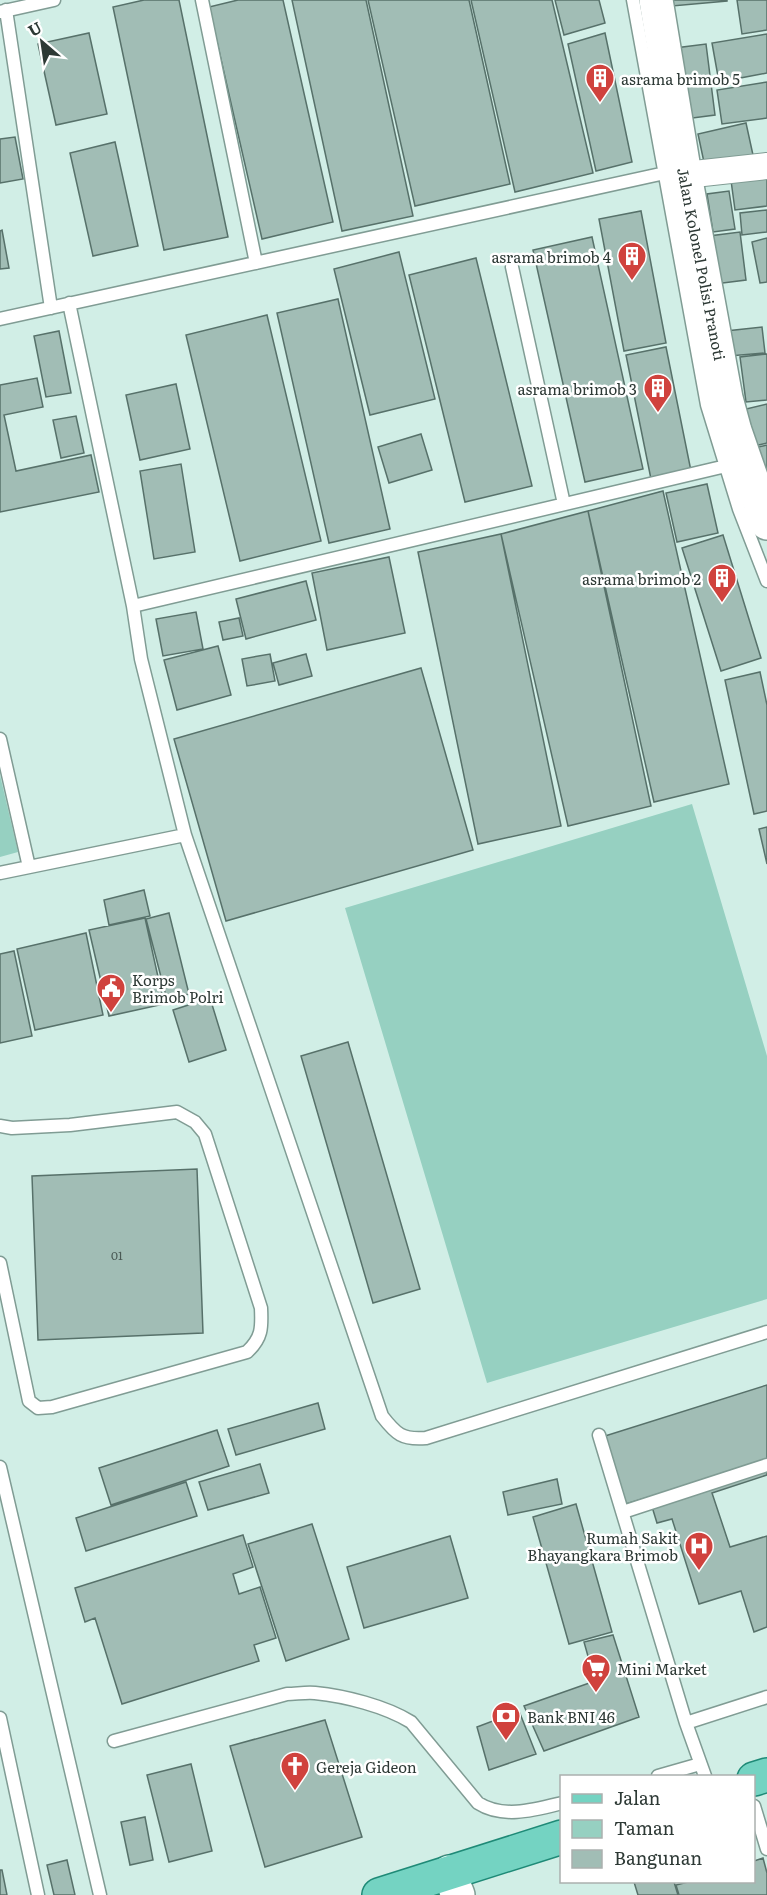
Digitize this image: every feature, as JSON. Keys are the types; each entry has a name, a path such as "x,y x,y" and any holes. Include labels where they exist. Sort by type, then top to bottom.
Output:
{"main road":[{"path":"378,1895 454,1883 560,1837"}],"street":[{"name":"Jalan Kolonel Polisi Pranoti","path":"656,0 676,174 726,398 767,523"},
{"path":"676,174 767,166"}],"lane":[{"path":"51,308 3,11 54,0"},
{"path":"202,0 256,263"},
{"path":"633,0 676,174 707,405 739,509 767,581"},
{"path":"0,319 676,174"},
{"path":"512,267 564,504"},
{"path":"69,303 133,606 146,679 185,835 382,1416 401,1436 426,1438 767,1332"},
{"path":"133,606 726,466"},
{"path":"0,739 29,867"},
{"path":"0,873 185,835"},
{"path":"0,1126 12,1128 69,1125 177,1112 195,1122 205,1134 261,1308 262,1328 258,1340 247,1352 52,1407 38,1408 29,1401 0,1263"},
{"path":"599,1435 686,1723 703,1770 666,1775"},
{"path":"623,1512 767,1465"},
{"path":"0,1467 3,1494 100,1895"},
{"path":"114,1741 287,1694 314,1693 389,1711 411,1722 478,1803 487,1809 500,1812 520,1812 560,1803"},
{"path":"686,1723 767,1697"},
{"path":"0,1718 38,1895"},
{"path":"755,1812 767,1849"}],"green space":[{"path":"0,775 18,852 0,857"},
{"path":"692,804 767,1056 767,1299 487,1383 345,908"}],"building":[{"path":"144,0 179,0 228,237 164,250 113,7"},
{"path":"238,0 283,0 333,222 262,239 209,7"},
{"path":"292,0 366,0 413,216 342,231"},
{"path":"368,0 469,0 510,184 415,206"},
{"path":"471,0 552,0 593,173 515,192"},
{"path":"555,0 599,0 605,23 564,35"},
{"path":"671,0 727,0 727,1 672,6"},
{"path":"737,0 767,0 767,30 742,34"},
{"path":"89,33 107,114 56,125 38,44"},
{"name":"asrama brimob 5","path":"605,33 632,162 596,171 568,44"},
{"path":"767,34 767,73 719,82 712,43"},
{"path":"706,44 715,115 685,119 675,48"},
{"path":"767,82 767,118 722,124 717,90"},
{"path":"746,123 753,155 705,167 698,134"},
{"path":"15,137 23,179 0,183 0,139"},
{"path":"115,142 138,246 93,256 70,153"},
{"path":"767,168 767,206 735,210 730,173"},
{"path":"729,191 735,229 713,232 707,194"},
{"path":"767,210 767,232 742,235 740,213"},
{"name":"asrama brimob 4","path":"641,211 666,343 624,351 599,219"},
{"path":"2,230 9,268 0,269 0,231"},
{"path":"740,232 746,280 715,284 709,236"},
{"path":"592,237 643,469 585,482 533,250"},
{"path":"767,238 767,282 760,283 752,242"},
{"path":"399,252 435,399 370,415 334,269"},
{"path":"476,258 532,486 465,502 409,275"},
{"path":"338,299 390,529 329,543 277,313"},
{"path":"267,315 321,541 240,561 186,335"},
{"path":"762,327 765,353 729,356 726,331"},
{"path":"59,331 71,393 46,397 34,336"},
{"name":"asrama brimob 3","path":"666,347 691,471 651,479 626,355"},
{"path":"767,354 767,400 746,402 740,357"},
{"path":"37,378 43,407 4,415 16,471 91,455 99,492 0,512 0,385"},
{"path":"176,384 190,449 140,460 126,395"},
{"path":"767,404 767,443 754,446 746,409"},
{"path":"76,416 84,453 61,458 53,420"},
{"path":"421,434 432,470 389,483 378,447"},
{"path":"767,445 767,478 754,448"},
{"path":"181,464 195,552 154,559 140,471"},
{"path":"707,484 718,533 677,542 666,493"},
{"path":"663,491 729,784 654,802 588,511"},
{"path":"588,511 651,806 568,826 501,534"},
{"path":"501,534 561,826 478,844 418,552"},
{"name":"asrama brimob 2","path":"723,535 761,658 721,671 682,548"},
{"path":"389,557 405,633 327,650 312,573"},
{"path":"306,581 316,620 246,639 236,599"},
{"path":"196,612 203,649 163,656 156,619"},
{"path":"239,618 243,636 223,640 219,622"},
{"path":"218,646 231,695 177,710 164,660"},
{"path":"270,654 275,681 247,686 242,659"},
{"path":"306,654 312,676 279,685 273,663"},
{"path":"421,668 473,850 226,921 174,739"},
{"path":"760,672 767,705 767,811 754,814 725,680"},
{"path":"767,827 767,864 759,829"},
{"path":"144,890 150,916 109,925 104,900"},
{"path":"169,913 189,994 167,1000 146,919"},
{"path":"145,918 164,1004 109,1016 89,930"},
{"path":"86,933 103,1015 35,1030 17,949"},
{"path":"14,951 32,1036 0,1043 0,954"},
{"path":"210,998 226,1050 189,1062 173,1010"},
{"path":"348,1042 420,1289 373,1303 301,1056"},
{"path":"197,1169 203,1333 38,1340 32,1176"},
{"path":"767,1385 767,1475 712,1493 730,1547 767,1536 767,1627 754,1632 741,1591 699,1604 672,1519 657,1523 649,1497 626,1504 605,1436"},
{"path":"318,1403 325,1429 236,1455 228,1429"},
{"path":"217,1430 229,1466 111,1505 99,1468"},
{"path":"260,1464 269,1493 208,1510 199,1482"},
{"path":"557,1479 562,1504 508,1515 503,1492"},
{"path":"186,1482 197,1516 86,1551 76,1518"},
{"path":"576,1504 612,1632 569,1644 533,1517"},
{"path":"312,1524 349,1639 286,1661 248,1544"},
{"path":"243,1535 253,1567 233,1574 239,1594 260,1587 276,1638 254,1645 259,1661 122,1704 95,1618 85,1622 75,1588"},
{"path":"450,1536 468,1598 364,1628 347,1567"},
{"name":"Mini Market","path":"613,1635 639,1717 544,1751 524,1706 595,1681 584,1642"},
{"name":"Bank BNI 46","path":"519,1711 536,1754 489,1770 477,1727"},
{"name":"Gereja Gideon","path":"325,1720 362,1837 265,1867 230,1746"},
{"path":"191,1764 212,1851 169,1862 147,1775"},
{"path":"145,1817 153,1860 130,1865 121,1822"},
{"path":"763,1858 767,1873 767,1895 679,1895 676,1885 684,1883 755,1883 755,1861"},
{"path":"67,1860 75,1895 54,1895 47,1865"},
{"path":"0,1870 2,1870 7,1895 0,1895"},
{"path":"634,1883 674,1883 678,1895 638,1895"}],"place":[{"name":"asrama brimob 5","path":"600,104"},
{"name":"asrama brimob 4","path":"632,282"},
{"name":"asrama brimob 3","path":"658,414"},
{"name":"asrama brimob 2","path":"722,604"},
{"name":"Korps Brimob Polri","path":"111,1014"},
{"name":"Rumah Sakit Bhayangkara Brimob","path":"699,1572"},
{"name":"Mini Market","path":"596,1694"},
{"name":"Bank BNI 46","path":"506,1742"},
{"name":"Gereja Gideon","path":"295,1792"}]}
